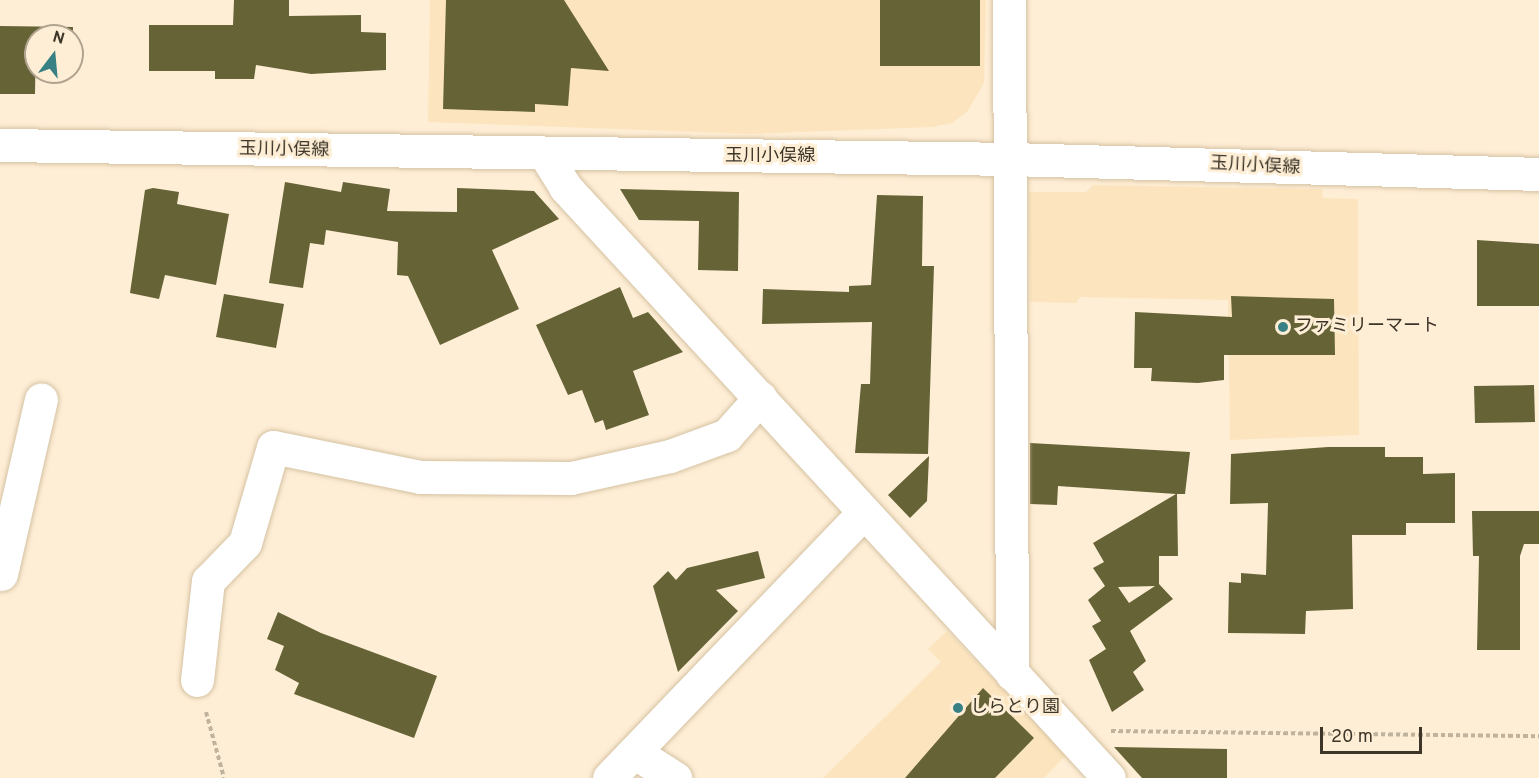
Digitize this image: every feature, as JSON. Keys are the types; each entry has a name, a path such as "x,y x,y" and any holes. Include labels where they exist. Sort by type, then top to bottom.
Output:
{"street":[{"path":"1009,0 1012,674"},
{"name":"玉川小俣線","path":"0,145 546,156 1010,159 1539,174"},
{"path":"546,156 565,187 1109,778"},
{"path":"198,680 208,581 245,543 273,447 420,477 571,478 670,456 727,435 760,398"},
{"path":"2,574 11,482 41,400"},
{"path":"609,778 864,512"},
{"path":"634,752 675,778"}],"path":[{"path":"198,680 224,778"},
{"path":"1065,731 1539,736"}],"shaded area":[{"path":"430,0 986,0 984,83 967,112 952,123 932,127 750,134 428,122"},
{"path":"1093,185 1322,189 1323,198 1358,199 1359,435 1230,440 1228,300 1080,297 1076,303 1030,302 1029,192 1086,192"},
{"name":"しらとり園","path":"947,631 1066,755 1044,778 823,778 941,662 928,649"}],"building":[{"path":"234,0 289,0 289,16 361,15 361,32 386,33 386,70 311,74 256,65 254,79 215,79 215,71 149,71 149,25 233,25"},
{"path":"446,0 564,0 609,71 571,68 568,106 535,104 535,112 443,109"},
{"path":"880,0 980,0 980,66 880,66"},
{"path":"0,26 24,26 24,84 35,84 35,94 0,94"},
{"path":"285,182 341,192 343,182 390,189 387,211 457,212 457,188 534,191 559,219 492,250 519,309 440,345 408,276 397,275 398,242 326,230 324,245 310,243 303,288 269,283"},
{"path":"153,188 179,192 177,204 229,214 216,285 165,275 159,299 130,293 145,190"},
{"path":"620,189 739,192 738,271 698,270 699,221 639,220"},
{"path":"877,195 923,196 922,266 934,266 928,454 855,453 861,384 870,384 872,322 762,324 763,289 849,292 849,286 871,285"},
{"path":"1477,240 1539,244 1539,306 1477,306"},
{"path":"620,287 633,318 648,312 683,352 633,371 649,415 606,430 603,420 595,423 582,390 568,395 536,325"},
{"path":"224,294 284,304 276,348 216,337"},
{"path":"1231,296 1334,299 1335,355 1224,355 1224,380 1198,383 1151,381 1152,368 1134,368 1135,312 1232,317"},
{"path":"1534,385 1535,422 1475,423 1474,386"},
{"path":"1030,443 1190,452 1185,494 1177,494 1178,556 1159,556 1159,584 1173,599 1130,631 1146,661 1133,672 1144,690 1112,712 1089,660 1106,649 1092,626 1101,621 1088,600 1105,586 1093,568 1104,562 1093,543 1176,494 1058,486 1057,505 1030,504","holes":["1155,586 1129,603 1118,587"]},
{"path":"1328,447 1385,447 1385,457 1423,457 1423,474 1455,473 1455,523 1406,523 1406,535 1352,535 1353,609 1306,611 1305,634 1228,633 1229,582 1241,583 1241,573 1266,575 1268,503 1230,504 1231,454"},
{"path":"929,456 927,501 910,518 888,495"},
{"path":"1472,511 1539,511 1539,544 1524,544 1520,556 1520,650 1477,650 1479,556 1473,556"},
{"path":"758,551 765,578 716,590 738,611 678,672 653,586 668,571 676,580 687,568"},
{"path":"278,612 321,633 437,676 414,738 294,694 299,683 275,670 284,646 267,639"},
{"path":"983,688 1034,738 995,778 905,778"},
{"path":"1114,747 1227,749 1227,778 1142,778"}],"place":[{"name":"ファミリーマート","path":"1283,327"},
{"name":"しらとり園","path":"958,708"}]}
